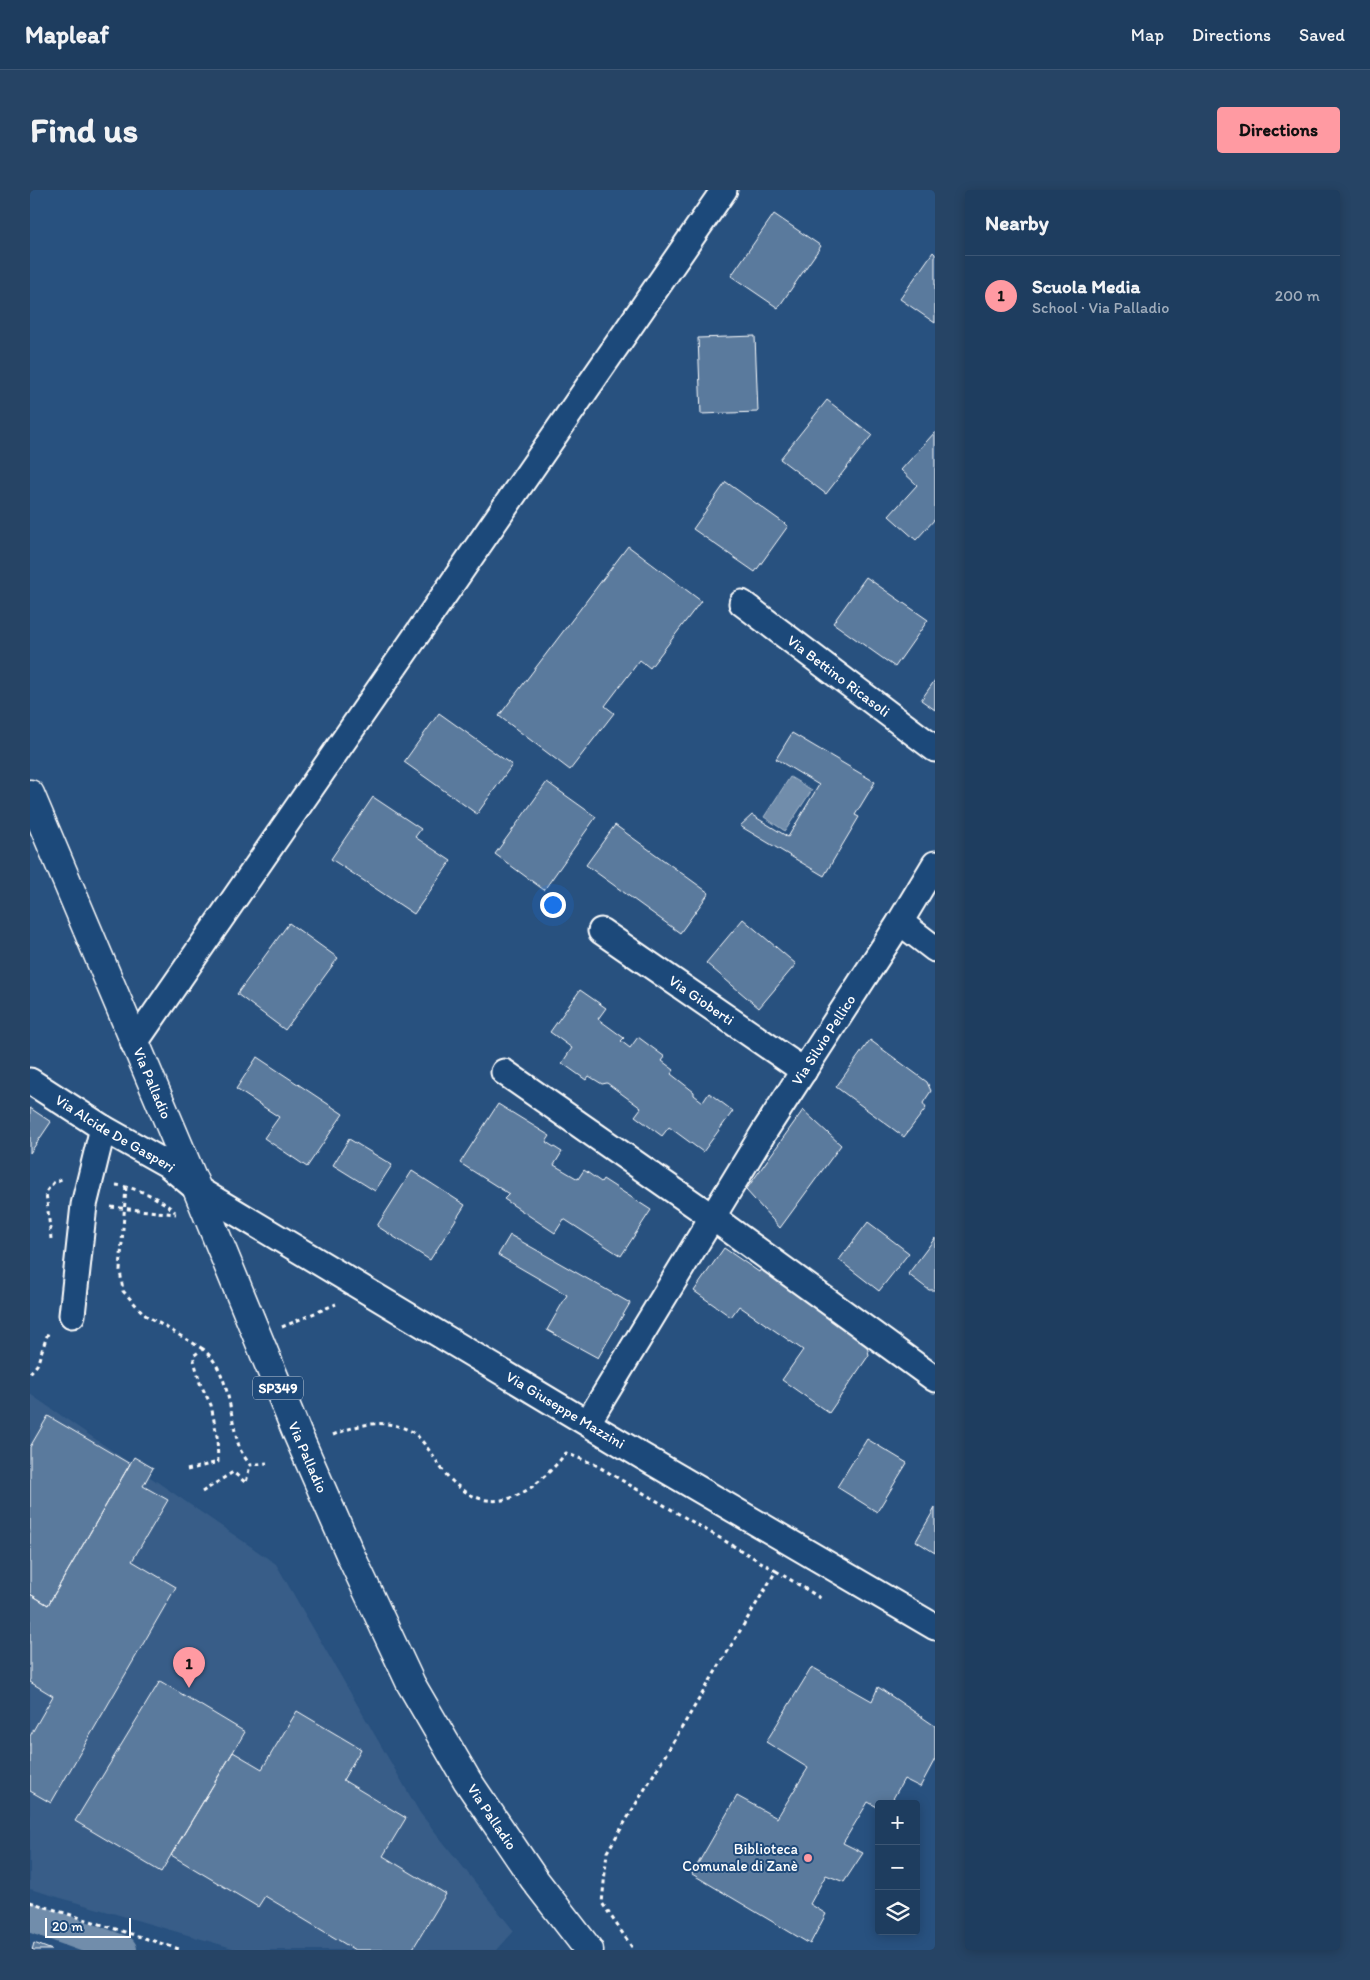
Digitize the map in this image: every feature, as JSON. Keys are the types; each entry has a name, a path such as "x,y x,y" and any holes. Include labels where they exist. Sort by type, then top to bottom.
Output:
{"main road":[{"name":"Via Palladio","path":"30,794 134,1044 197,1189 301,1442 350,1554 411,1684 467,1780 534,1879 589,1950"}],"street":[{"path":"134,1044 724,190"},
{"name":"Via Bettino Ricasoli","path":"742,603 935,749"},
{"name":"Via Silvio Pellico","path":"588,1422 712,1217 935,864"},
{"path":"900,922 935,949"},
{"name":"Via Gioberti","path":"601,931 804,1071"},
{"path":"504,1072 712,1217 935,1379"},
{"name":"Via Alcide De Gasperi","path":"30,1081 103,1128 167,1164 197,1189"},
{"path":"72,1315 84,1204 103,1128"},
{"name":"Via Giuseppe Mazzini","path":"197,1189 935,1627"}],"path":[{"path":"51,1241 46,1192 54,1182 62,1179 126,1187 164,1202 178,1214 124,1208"},
{"path":"126,1187 120,1270 123,1291 145,1315 202,1349 210,1356 222,1377 232,1406 240,1450 250,1465 246,1483 233,1472 202,1492"},
{"path":"275,1331 337,1304 353,1283"},
{"path":"187,1470 218,1462 217,1436 211,1405 200,1383 193,1356 202,1349"},
{"path":"333,1435 358,1425 374,1424 412,1432 452,1481 478,1499 508,1501 545,1478 566,1453 594,1464 822,1599"},
{"path":"250,1465 267,1463"},
{"path":"634,1950 602,1903 607,1852 776,1571"},
{"path":"30,1902 182,1950"}],"shaded area":[{"path":"790,777 812,790 785,831 764,817"},
{"path":"30,1394 276,1564 420,1813 514,1931 497,1950 239,1950 30,1889"}],"building":[{"path":"774,214 821,246 778,308 731,276"},
{"path":"933,252 935,254 935,323 900,299"},
{"path":"755,336 758,412 701,414 698,338"},
{"path":"827,400 872,435 826,494 780,459"},
{"path":"935,432 935,519 916,540 889,516 917,485 901,470"},
{"path":"726,482 788,526 755,572 693,529"},
{"path":"628,546 701,601 650,668 640,660 605,706 614,713 570,770 499,716"},
{"path":"866,577 928,620 895,667 833,623"},
{"path":"935,680 935,710 921,700"},
{"path":"439,713 512,765 477,814 404,762"},
{"path":"792,733 875,782 855,815 859,817 824,876 740,826 752,815 788,837 819,785 776,759"},
{"path":"547,782 596,817 544,890 495,854"},
{"path":"373,797 421,829 415,837 451,861 414,914 331,859"},
{"path":"615,825 709,893 680,933 586,865"},
{"path":"743,919 796,964 759,1008 706,963"},
{"path":"289,923 338,958 285,1030 237,994"},
{"path":"580,990 606,1008 598,1019 624,1038 621,1041 630,1048 638,1037 665,1057 662,1061 674,1070 671,1074 694,1092 694,1095 703,1102 709,1093 733,1111 703,1152 669,1127 662,1136 635,1116 641,1108 607,1083 602,1084 589,1076 586,1080 562,1063 572,1048 550,1032"},
{"path":"870,1040 927,1082 931,1091 923,1103 926,1108 904,1137 836,1087"},
{"path":"257,1057 343,1114 307,1167 264,1138 279,1117 236,1089"},
{"path":"498,1104 550,1136 546,1142 562,1152 554,1165 578,1179 584,1170 601,1182 603,1179 651,1210 621,1256 564,1219 555,1233 504,1199 509,1194 460,1163"},
{"path":"30,1108 51,1122 30,1153"},
{"path":"803,1110 841,1145 780,1228 746,1190"},
{"path":"349,1139 392,1165 375,1191 333,1165"},
{"path":"412,1171 465,1205 430,1260 377,1226"},
{"path":"868,1222 909,1253 879,1291 839,1260"},
{"path":"510,1235 630,1303 598,1358 547,1330 567,1295 498,1255"},
{"path":"935,1238 935,1290 929,1290 908,1274"},
{"path":"724,1248 759,1272 766,1262 863,1329 869,1355 829,1413 782,1380 803,1350 739,1306 731,1317 694,1291"},
{"path":"48,1416 130,1464 48,1605 30,1594 30,1447"},
{"path":"867,1439 907,1463 877,1512 837,1487"},
{"path":"134,1457 153,1468 143,1486 168,1500 132,1561 176,1587 51,1803 30,1791 30,1736 53,1696 30,1682 30,1594 48,1605"},
{"path":"935,1508 935,1553 916,1541"},
{"path":"812,1667 872,1701 878,1687 935,1726 935,1759 920,1787 904,1779 892,1800 875,1800 875,1806 868,1802 843,1843 863,1853 844,1882 826,1875 810,1904 826,1914 810,1944 692,1874 737,1796 777,1818 808,1768 766,1742"},
{"path":"160,1681 245,1732 161,1872 75,1821"},
{"path":"297,1711 361,1749 343,1780 406,1818 383,1856 446,1894 412,1950 355,1950 265,1896 258,1907 171,1855 233,1752 262,1769"},
{"path":"34,1943 52,1950 32,1950"}],"waterway":[{"path":"30,1917 122,1950"}],"place":[{"name":"Scuola Media","path":"189,1688"},
{"name":"Biblioteca Comunale di Zanè","path":"808,1858"}]}
